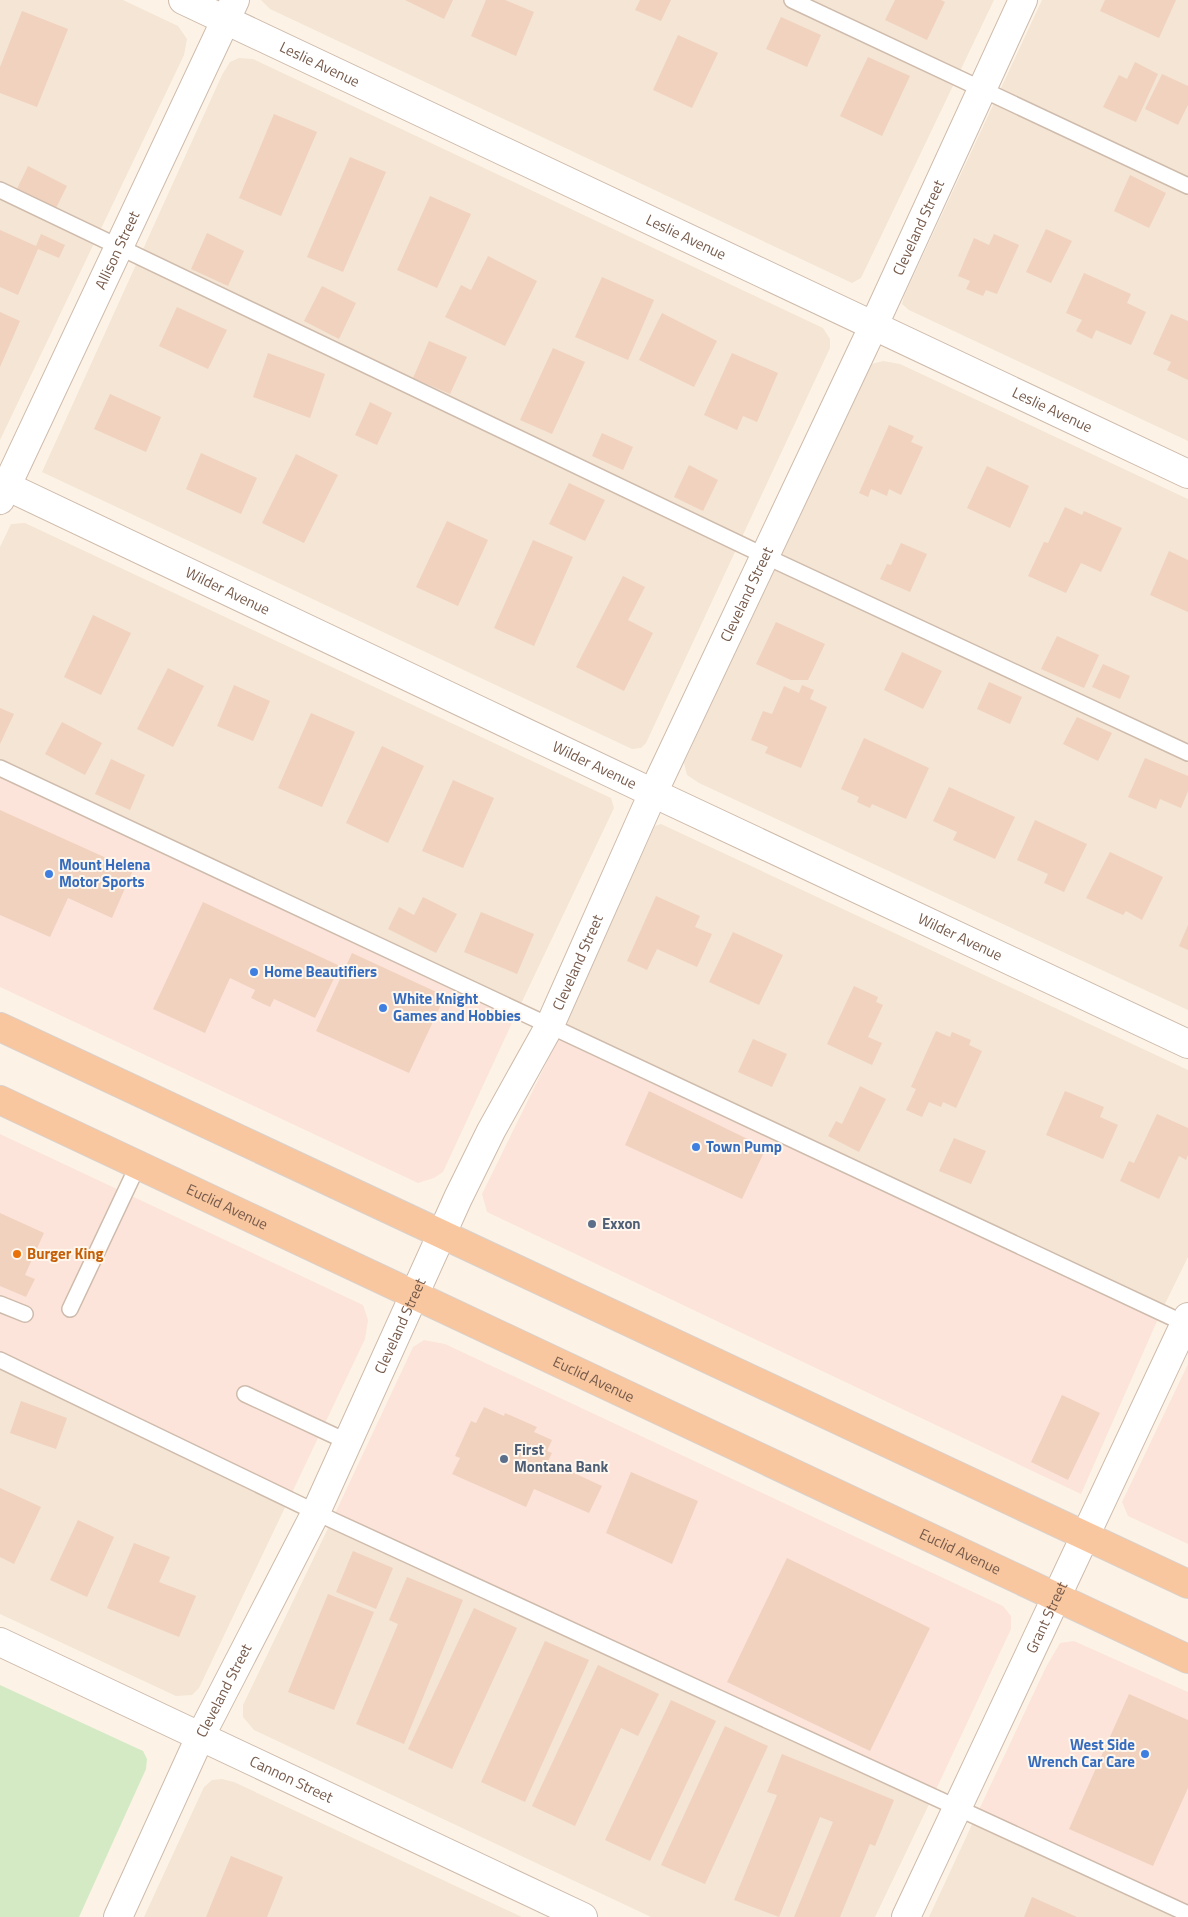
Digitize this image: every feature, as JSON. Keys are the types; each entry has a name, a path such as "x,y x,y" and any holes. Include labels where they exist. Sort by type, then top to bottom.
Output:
{"highway":[{"path":"0,1027 1188,1584"},
{"name":"Euclid Avenue","path":"0,1100 1188,1659"}],"street":[{"name":"Leslie Avenue","path":"183,0 230,10 874,327 1188,474"},
{"name":"Cleveland Street","path":"118,1917 200,1737 316,1512 441,1234 491,1131 550,1025 653,793 874,327 1023,0"},
{"name":"Allison Street","path":"2,490 120,246 230,10"},
{"name":"Wilder Avenue","path":"2,490 1188,1044"},
{"name":"Grant Street","path":"906,1917 1187,1322"},
{"name":"Cannon Street","path":"0,1642 583,1917"}],"lane":[{"path":"792,0 1188,186"},
{"path":"0,190 765,556 1188,753"},
{"path":"0,768 1187,1322"},
{"path":"70,1309 138,1165"},
{"path":"0,1304 25,1314"},
{"path":"0,1360 316,1512 1188,1914"},
{"path":"245,1394 348,1442"}],"shaded area":[{"path":"0,0 123,0 178,26 187,39 184,55 0,440"},
{"path":"261,0 994,0 861,278 852,283 270,9"},
{"path":"1042,0 1188,0 1188,441 909,310 902,304 904,296"},
{"path":"239,58 253,59 823,328 830,339 830,348 646,743 641,748 632,749 42,472 222,75 230,62"},
{"path":"883,361 900,364 1188,499 1188,1010 699,783 687,775 684,763 862,376 872,364"},
{"path":"25,523 611,798 614,808 518,1010 0,768 0,547 11,524"},
{"path":"0,768 518,1010 443,1172 434,1178 418,1183 0,987"},
{"path":"661,824 1188,1070 1188,1257 1161,1312 562,1031 655,826"},
{"path":"562,1031 1161,1312 1081,1494 487,1212 482,1194"},
{"path":"0,1134 363,1305 368,1320 365,1339 289,1499 0,1360"},
{"path":"424,1340 445,1344 1003,1606 1011,1616 1011,1629 933,1796 332,1520 413,1347"},
{"path":"0,1360 289,1499 199,1688 192,1695 176,1696 0,1614"},
{"path":"1188,1364 1188,1544 1128,1516 1122,1502"},
{"path":"332,1520 933,1796 875,1917 651,1917 254,1730 243,1717 243,1705"},
{"path":"1074,1641 1188,1692 1188,1914 976,1816 1046,1667 1060,1643"},
{"path":"222,1779 234,1782 522,1917 144,1917 204,1787 212,1780"},
{"path":"976,1816 1188,1917 929,1917"}],"green space":[{"path":"0,1685 143,1751 147,1759 146,1769 79,1917 0,1917"}],"building":[{"path":"405,0 453,0 444,19"},
{"path":"486,0 505,0 534,12 516,56 471,36"},
{"path":"640,0 671,0 661,21 635,10"},
{"path":"895,0 941,0 945,2 927,40 885,20"},
{"path":"1105,0 1176,0 1159,38 1100,11"},
{"path":"22,11 68,29 37,107 0,93 0,67"},
{"path":"781,17 821,35 807,67 766,49"},
{"path":"678,35 718,53 692,108 653,90"},
{"path":"868,57 910,76 882,136 840,116"},
{"path":"1135,62 1158,74 1136,122 1103,107 1119,75 1127,79"},
{"path":"1162,74 1188,86 1188,105 1178,125 1145,109"},
{"path":"274,114 317,132 281,216 239,198"},
{"path":"350,157 386,172 343,272 307,257"},
{"path":"28,166 67,186 55,210 16,191"},
{"path":"1130,175 1166,193 1149,228 1114,211"},
{"path":"430,196 471,214 437,288 397,270"},
{"path":"1046,229 1072,241 1051,283 1026,272"},
{"path":"0,230 36,246 41,234 65,245 59,258 38,249 18,295 0,287"},
{"path":"207,233 244,251 228,286 191,269"},
{"path":"994,234 1019,245 997,294 986,290 983,296 966,289 970,281 958,276 974,238 989,245"},
{"path":"488,256 537,281 505,346 445,317 461,285 471,290"},
{"path":"1084,273 1131,294 1127,303 1146,312 1131,345 1096,330 1092,339 1076,331 1082,320 1066,313"},
{"path":"602,277 654,300 628,360 575,337"},
{"path":"322,286 356,303 339,339 304,321"},
{"path":"177,307 227,330 208,369 159,346"},
{"path":"0,312 20,321 0,367"},
{"path":"662,313 717,341 694,387 639,360"},
{"path":"1171,314 1188,321 1188,380 1167,370 1171,362 1153,354"},
{"path":"429,341 467,357 450,394 413,378"},
{"path":"553,348 585,362 552,434 520,420"},
{"path":"268,353 325,374 310,418 253,397"},
{"path":"732,353 778,373 757,422 743,416 737,430 704,415"},
{"path":"110,394 161,417 146,452 94,429"},
{"path":"370,402 392,413 377,445 355,435"},
{"path":"889,425 914,436 911,442 923,447 901,495 889,489 887,496 871,489 868,497 859,493"},
{"path":"602,433 633,447 623,470 592,456"},
{"path":"201,453 257,478 241,514 186,489"},
{"path":"296,454 338,475 304,543 262,523"},
{"path":"689,465 718,480 703,511 674,497"},
{"path":"987,466 1029,486 1010,528 967,508"},
{"path":"569,483 605,500 585,541 549,524"},
{"path":"1065,507 1082,515 1084,511 1122,528 1101,572 1081,563 1066,593 1028,576 1044,542 1048,543"},
{"path":"447,521 488,540 458,606 416,587"},
{"path":"533,540 573,557 534,646 494,628"},
{"path":"901,543 927,554 910,592 880,579 887,564 891,565"},
{"path":"1169,551 1188,560 1188,612 1150,595"},
{"path":"623,576 645,587 628,620 653,633 624,691 576,667"},
{"path":"93,615 131,633 101,695 64,677"},
{"path":"776,622 825,644 808,680 791,680 756,664"},
{"path":"1057,636 1099,655 1084,688 1041,669"},
{"path":"902,652 942,671 923,709 884,690"},
{"path":"1103,664 1130,676 1120,699 1092,687"},
{"path":"168,668 204,686 173,747 137,729"},
{"path":"989,682 1022,697 1010,724 977,709"},
{"path":"234,685 270,701 253,741 217,726"},
{"path":"802,685 814,690 810,699 827,707 801,768 765,753 768,747 751,740 763,711 772,714 784,686 799,693"},
{"path":"0,708 14,714 0,744"},
{"path":"311,713 355,732 322,807 278,788"},
{"path":"1077,717 1112,733 1098,761 1063,744"},
{"path":"62,722 102,743 85,775 45,754"},
{"path":"864,738 929,768 906,819 872,804 870,808 857,802 859,797 841,789"},
{"path":"382,746 424,766 388,843 346,823"},
{"path":"1145,758 1188,776 1188,791 1181,808 1160,799 1156,809 1128,797"},
{"path":"111,759 145,775 130,810 95,794"},
{"path":"453,780 494,798 463,868 422,851"},
{"path":"949,787 1015,817 995,859 953,840 957,832 933,821"},
{"path":"0,810 133,870 112,918 68,898 50,937 0,915"},
{"path":"1035,820 1087,844 1064,892 1044,883 1048,874 1017,860"},
{"path":"1110,852 1163,877 1142,920 1126,911 1123,915 1086,898"},
{"path":"656,896 700,916 695,927 712,934 697,967 657,949 647,970 627,961"},
{"path":"423,897 457,914 436,953 388,929 399,907 414,915"},
{"name":"Home Beautifiers","path":"203,902 340,966 315,1018 274,999 270,1007 251,998 255,990 230,978 205,1033 153,1009"},
{"path":"481,912 534,934 517,974 464,952"},
{"path":"1188,925 1188,950 1179,946"},
{"path":"733,932 783,955 759,1005 709,982"},
{"name":"White Knight Games and Hobbies","path":"352,953 445,996 409,1073 316,1031"},
{"path":"854,986 878,997 876,1002 883,1005 868,1037 882,1043 872,1065 827,1044"},
{"path":"936,1031 950,1037 952,1032 971,1040 969,1045 982,1051 956,1108 943,1102 941,1107 929,1102 922,1117 906,1110 916,1089 911,1087"},
{"path":"753,1039 787,1054 772,1087 738,1072"},
{"path":"860,1086 886,1099 859,1152 828,1136 836,1121 842,1124"},
{"name":"Town Pump","path":"649,1091 766,1148 742,1199 625,1145"},
{"path":"1065,1091 1104,1107 1100,1117 1118,1125 1103,1159 1046,1135"},
{"path":"1157,1114 1188,1128 1188,1155 1186,1160 1179,1156 1159,1199 1120,1181 1129,1161 1134,1163"},
{"path":"954,1138 986,1151 971,1184 939,1171"},
{"name":"Burger King","path":"0,1213 44,1233 25,1275 35,1279 26,1297 0,1286"},
{"path":"1062,1395 1100,1413 1068,1480 1031,1462"},
{"path":"21,1401 67,1418 56,1449 10,1433"},
{"name":"First Montana Bank","path":"484,1407 504,1416 505,1413 537,1427 534,1432 552,1440 547,1451 552,1453 548,1461 602,1486 589,1513 534,1489 526,1507 452,1474 460,1458 455,1456 471,1421 476,1423"},
{"path":"631,1472 698,1501 672,1564 606,1533"},
{"path":"0,1488 41,1507 14,1564 0,1557"},
{"path":"78,1520 114,1537 87,1597 50,1580"},
{"path":"134,1543 170,1557 159,1582 196,1596 179,1637 107,1608"},
{"path":"353,1551 393,1568 376,1609 336,1592"},
{"path":"787,1558 930,1628 870,1751 727,1682"},
{"path":"407,1577 463,1600 404,1744 356,1724 398,1624 389,1620"},
{"path":"328,1594 374,1612 334,1710 288,1692"},
{"path":"474,1608 517,1628 452,1769 408,1749"},
{"path":"545,1641 589,1660 525,1802 481,1782"},
{"path":"598,1665 659,1694 638,1736 621,1728 575,1826 532,1806"},
{"name":"West Side Wrench Car Care","path":"1129,1694 1188,1720 1188,1788 1153,1866 1069,1829"},
{"path":"671,1700 716,1721 650,1861 605,1840"},
{"path":"725,1726 768,1746 705,1884 661,1865"},
{"path":"782,1754 894,1800 875,1846 870,1844 840,1917 794,1917 833,1822 820,1817 779,1917 734,1900 777,1795 767,1792"},
{"path":"231,1856 283,1877 267,1917 206,1917"},
{"path":"1032,1897 1077,1917 1024,1917"}],"place":[{"name":"Mount Helena Motor Sports","path":"49,874"},
{"name":"Home Beautifiers","path":"254,972"},
{"name":"White Knight Games and Hobbies","path":"383,1008"},
{"name":"Town Pump","path":"696,1147"},
{"name":"Exxon","path":"592,1224"},
{"name":"Burger King","path":"17,1254"},
{"name":"First Montana Bank","path":"504,1459"},
{"name":"West Side Wrench Car Care","path":"1145,1754"}]}
